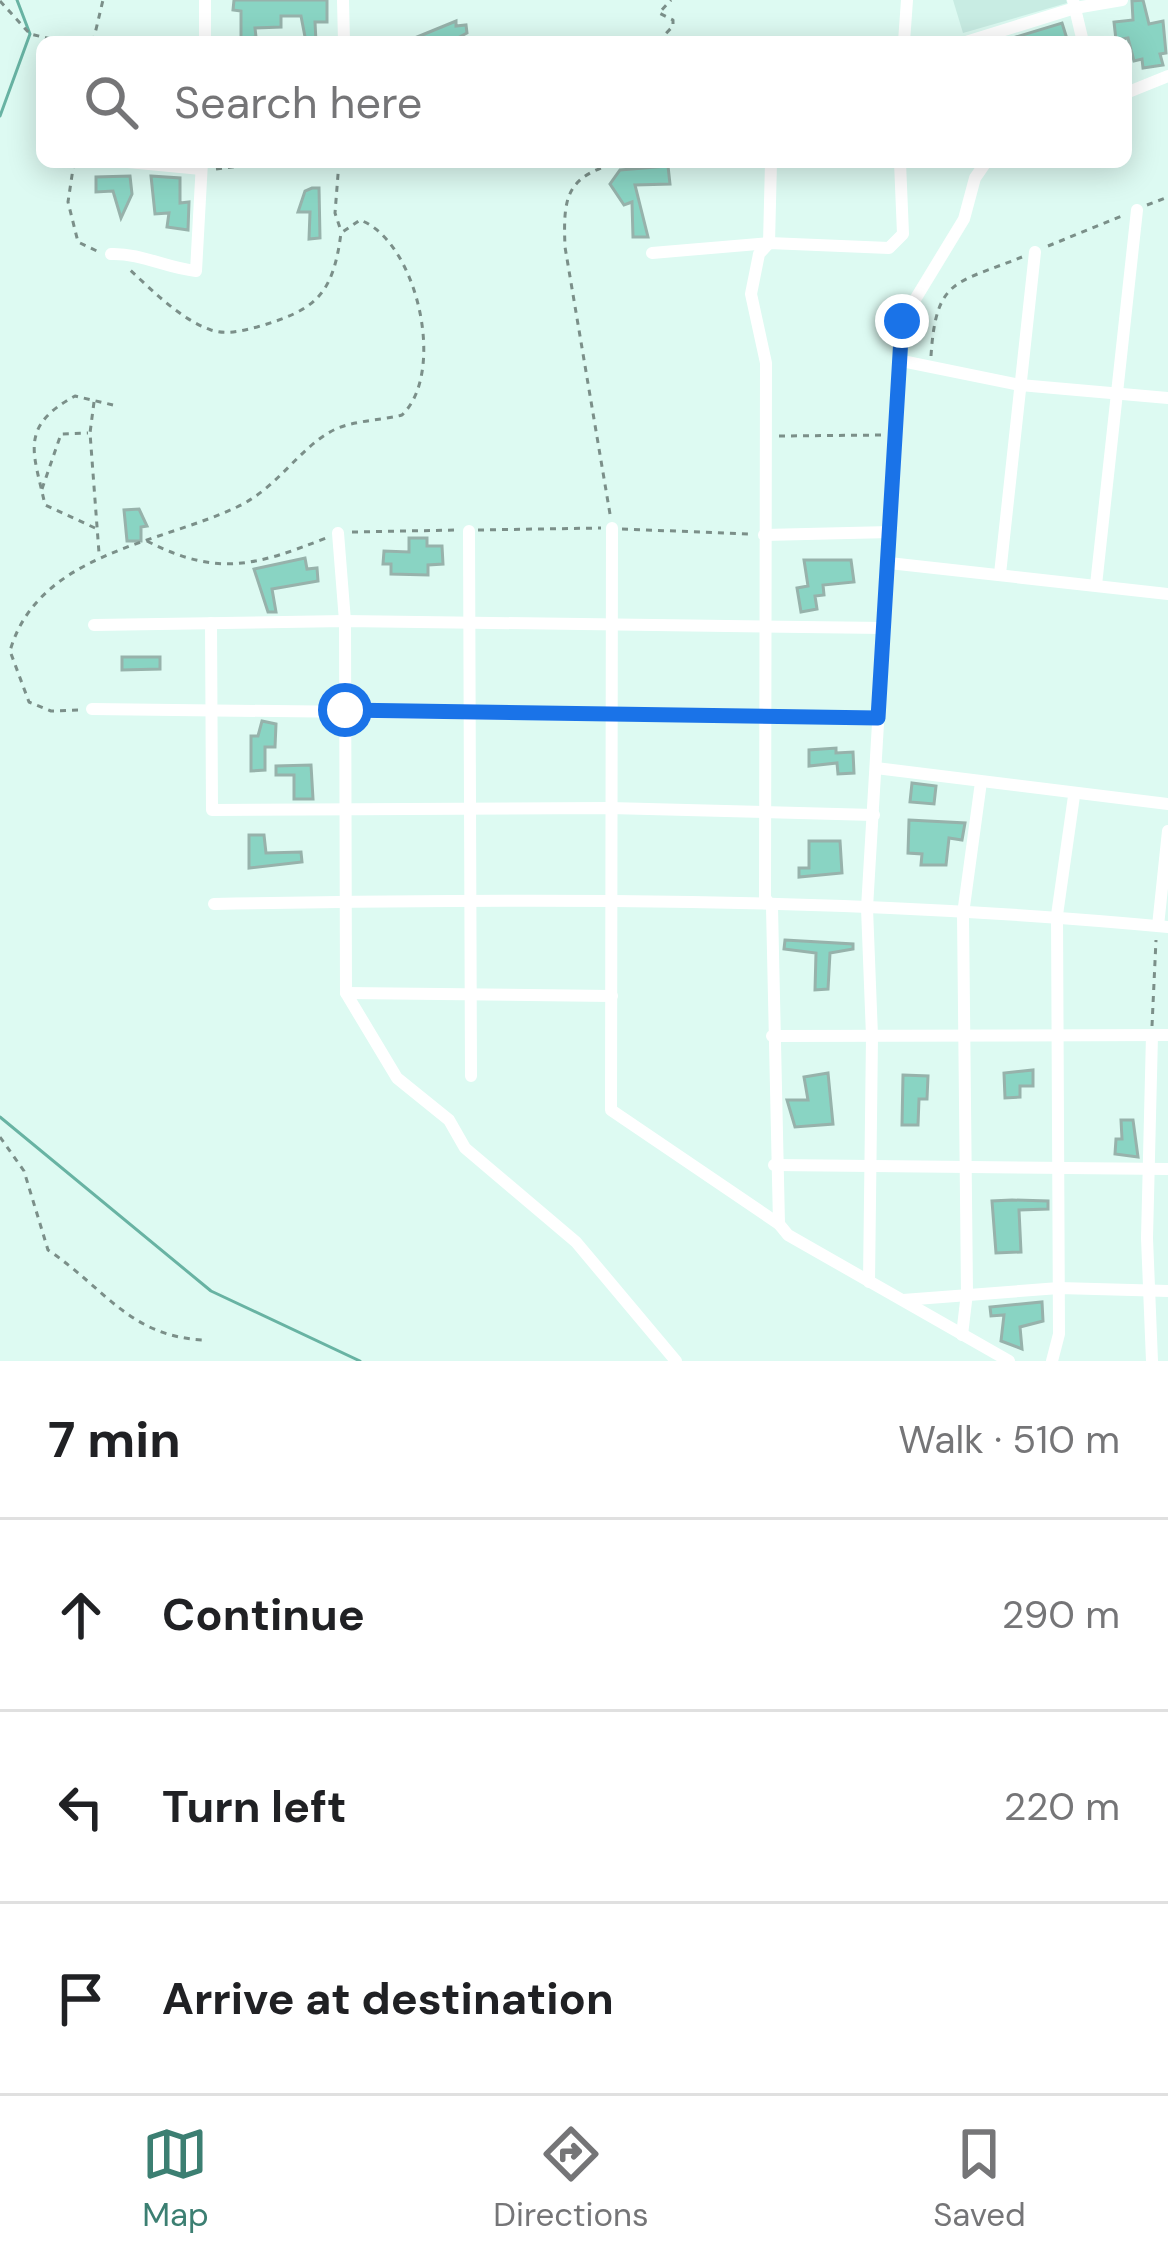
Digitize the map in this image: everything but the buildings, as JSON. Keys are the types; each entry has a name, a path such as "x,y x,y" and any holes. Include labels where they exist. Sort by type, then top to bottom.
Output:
{"street":[{"path":"205,0 205,36"},
{"path":"343,0 344,36"},
{"path":"904,36 907,0"},
{"path":"984,36 1074,4 1121,0"},
{"path":"1074,4 1082,36"},
{"path":"1132,91 1168,76"},
{"path":"112,254 134,253 168,268 196,271 201,168"},
{"path":"771,168 769,243 759,254 751,294 763,332 765,898 772,907 774,1165 779,1224"},
{"path":"652,253 769,243 889,248 903,234 900,168"},
{"path":"869,1282 872,1036 867,908 902,321 909,302 964,219 982,168"},
{"path":"1096,586 1113,393 1137,209"},
{"path":"1000,574 1035,252"},
{"path":"902,361 1020,386 1168,398"},
{"path":"612,528 611,1110 869,1282 1009,1361"},
{"path":"469,531 471,1076"},
{"path":"764,535 891,532"},
{"path":"338,533 345,621 346,993 397,1078 449,1120 465,1148 576,1242 676,1361"},
{"path":"890,563 1168,594"},
{"path":"94,625 345,621 885,628"},
{"path":"211,623 212,810 610,808 874,814"},
{"path":"92,709 878,718"},
{"path":"876,768 1168,804"},
{"path":"962,1335 968,1293 963,914 981,782"},
{"path":"1052,1361 1059,1334 1057,915 1074,796"},
{"path":"214,904 867,908 1057,915 1163,927 1168,831"},
{"path":"346,993 612,996"},
{"path":"1152,1035 1152,1361"},
{"path":"772,1036 1168,1035"},
{"path":"774,1165 1055,1163 1168,1168"},
{"path":"902,1300 1059,1288 1168,1291"}],"path":[{"path":"94,36 103,0"},
{"path":"664,36 673,20 658,13 671,0"},
{"path":"0,1 30,34 38,36"},
{"path":"73,168 68,202 78,242 91,251 112,254 206,328 236,332 293,317 313,305 329,285 341,232 335,213 339,168"},
{"path":"598,168 572,186 563,206 565,247 612,528"},
{"path":"92,709 51,711 28,702 10,652 41,602 99,555 240,506 283,477 333,430 408,410 425,352 420,308 387,236 360,220 341,232"},
{"path":"94,527 82,526 45,505 32,445 45,415 75,395 112,405"},
{"path":"94,400 95,424 90,433 99,555"},
{"path":"42,490 61,434 90,433"},
{"path":"766,436 897,434"},
{"path":"146,540 181,557 231,567 338,533 612,528 764,535"},
{"path":"1152,1035 1150,988 1163,927"},
{"path":"0,1137 24,1171 48,1250 82,1272 142,1328 203,1340"}],"shaded area":[{"path":"953,0 1066,0 1067,3 963,33"}],"waterway":[{"path":"0,116 30,34 17,0"},
{"path":"0,1117 211,1291 360,1361"}],"route":[{"path":"345,710 614,718 878,718 902,321"}]}
